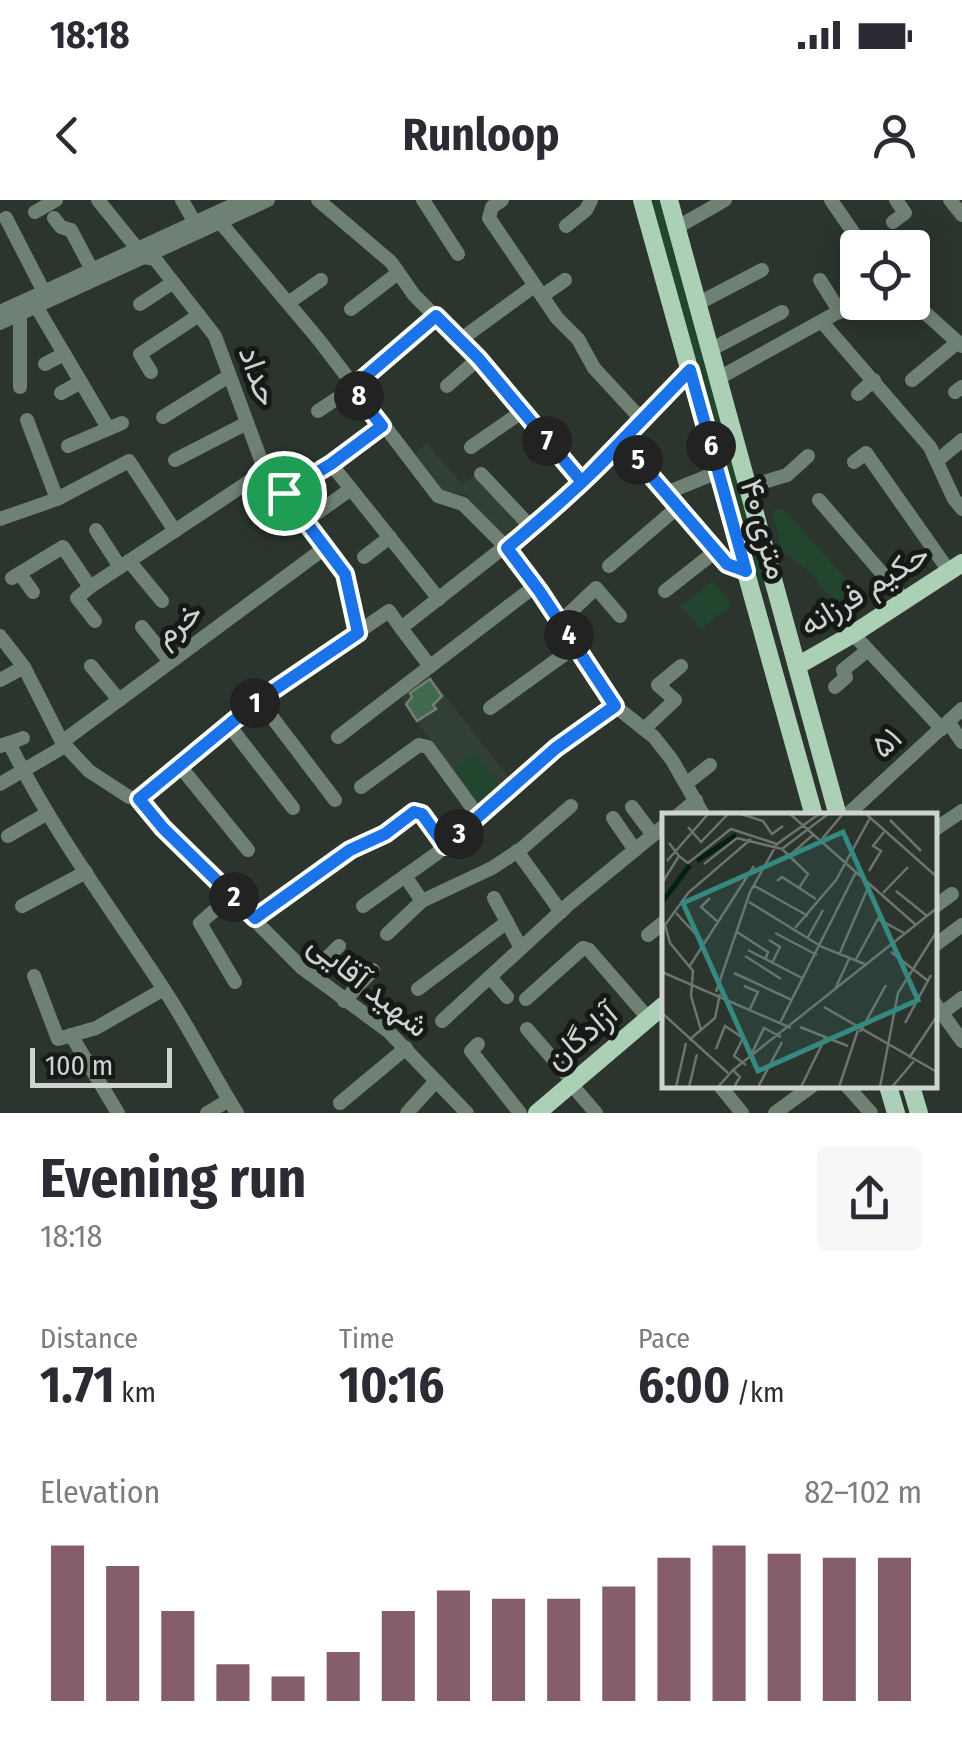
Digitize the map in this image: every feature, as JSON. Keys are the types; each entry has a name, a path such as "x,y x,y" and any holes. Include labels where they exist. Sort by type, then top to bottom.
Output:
{"main road":[{"name":"۴۰ متری","path":"642,200 813,813"},
{"name":"۴۰ متری","path":"668,200 797,666"},
{"name":"حکیم فرزانه","path":"797,666 956,567"},
{"path":"746,571 771,606 787,657 797,666 837,813"},
{"path":"788,636 805,652 818,655 811,673 808,705"},
{"path":"797,666 793,674 806,738 801,769"},
{"name":"آزادگان","path":"537,1113 662,1007"},
{"path":"889,1088 896,1113"},
{"path":"912,1088 918,1113"}],"street":[{"path":"35,212 56,200"},
{"name":"حداد","path":"98,200 140,253 154,259 216,336 265,471 307,520 345,574 358,633"},
{"path":"0,323 244,200"},
{"path":"0,312 92,270 268,200"},
{"path":"318,200 391,262 414,295 478,358 582,482"},
{"path":"423,200 458,254"},
{"path":"502,200 492,208 489,218 594,368 642,420"},
{"path":"566,226 586,210 591,200"},
{"path":"676,228 724,200"},
{"path":"831,200 852,230"},
{"path":"894,222 905,213 896,200"},
{"path":"950,200 962,215"},
{"path":"186,201 195,223"},
{"path":"6,218 44,292"},
{"path":"54,218 61,227 71,230 92,270"},
{"path":"220,222 438,496 463,504 507,548 615,706 644,729 672,760 702,813"},
{"path":"697,304 762,270"},
{"path":"351,310 398,273"},
{"path":"288,304 321,280"},
{"path":"460,340 538,291 564,280"},
{"path":"718,378 840,312 820,280"},
{"path":"140,304 172,283"},
{"path":"36,306 81,382 115,425 68,446"},
{"path":"710,350 782,312"},
{"path":"20,314 20,387"},
{"path":"151,372 140,354 199,315"},
{"path":"318,411 352,388 436,316"},
{"path":"912,380 960,344 930,317"},
{"path":"822,322 930,447 962,508"},
{"path":"45,364 64,354"},
{"path":"447,386 478,358"},
{"path":"402,628 531,528 582,482 690,370"},
{"path":"163,416 229,376"},
{"path":"858,394 874,380"},
{"path":"61,394 81,382"},
{"path":"471,447 522,411"},
{"path":"27,420 58,499"},
{"path":"175,460 247,423"},
{"path":"284,493 382,426"},
{"path":"937,461 962,440"},
{"path":"622,442 727,564 746,571"},
{"path":"854,462 866,454 956,567"},
{"path":"747,486 786,475 808,456"},
{"path":"0,500 2,519 58,499 130,460 175,531"},
{"path":"331,464 440,599"},
{"path":"96,621 77,598 265,471"},
{"path":"666,493 718,472"},
{"path":"482,474 531,528"},
{"path":"307,520 351,488"},
{"path":"819,500 905,600"},
{"path":"610,566 678,507"},
{"path":"96,530 162,601"},
{"path":"364,557 390,537"},
{"name":"خرم","path":"0,784 64,744 326,547"},
{"path":"33,592 16,576 62,548 90,587"},
{"path":"665,592 716,552"},
{"path":"338,737 424,675 430,664 534,586"},
{"path":"560,622 596,588 620,616"},
{"path":"139,799 259,700 389,611 430,664"},
{"path":"142,627 170,662"},
{"path":"853,634 962,742"},
{"name":"شهید آقایی","path":"0,636 24,667 64,744 88,771 139,799 163,828 310,974 406,1048 467,1113"},
{"path":"490,708 576,646"},
{"path":"835,687 846,676 843,670 868,650"},
{"path":"91,666 119,700"},
{"path":"644,729 674,700 658,685 681,666"},
{"path":"0,680 24,667"},
{"path":"259,700 335,800"},
{"path":"363,906 445,846 556,748 615,706"},
{"name":"۵۱","path":"849,813 962,710"},
{"path":"228,724 293,808"},
{"path":"10,742 46,814 164,989 233,1107 207,1113"},
{"path":"361,787 419,744 428,747 479,817"},
{"path":"179,764 248,850"},
{"path":"688,783 710,764"},
{"path":"681,813 696,800"},
{"path":"387,934 422,901 492,868 571,806"},
{"path":"442,1021 561,912 659,830 632,807"},
{"path":"937,828 962,811"},
{"path":"255,918 350,850 385,834 414,812 422,814 445,846"},
{"path":"8,836 46,814"},
{"path":"613,818 635,850"},
{"path":"517,852 561,912"},
{"path":"22,906 86,872"},
{"path":"405,876 422,901"},
{"path":"937,905 952,894"},
{"path":"232,895 200,924 235,982"},
{"path":"494,898 521,948"},
{"path":"418,989 506,922"},
{"path":"648,935 662,924"},
{"path":"937,944 962,925"},
{"path":"310,974 339,946"},
{"path":"526,999 583,948 648,1019"},
{"path":"344,1000 373,970"},
{"path":"34,976 58,1039 96,1028 164,989"},
{"path":"490,977 507,997"},
{"path":"962,998 938,1007 962,1041"},
{"path":"527,1029 596,1113"},
{"path":"70,1036 118,1113"},
{"path":"478,1044 471,1051 520,1113"},
{"path":"340,1102 406,1048"},
{"path":"407,1113 436,1080"},
{"path":"722,1088 742,1113"},
{"path":"850,1088 871,1113"},
{"path":"775,1113 795,1091"}],"shaded area":[{"path":"426,443 462,483 476,475 526,527 512,538 502,537 466,495 438,491 410,458"},
{"path":"429,675 511,780 478,811 401,697"}],"green space":[{"path":"648,200 660,200 772,598 755,576"},
{"path":"783,509 854,587 841,602 782,551 772,511"},
{"path":"712,581 732,604 701,630 681,606"},
{"path":"475,752 500,787 478,802 454,768"}],"building":[{"path":"430,679 442,696 433,705 436,709 417,721 406,704 412,697 410,693"}],"route":[{"path":"284,493 345,574 358,633 259,700 139,799 163,828 255,918 350,850 385,834 414,812 422,814 445,846 556,748 615,706 507,548 582,482 622,442 727,564 746,571 690,370 582,482 478,358 436,316 352,388 382,426 284,493"}]}
